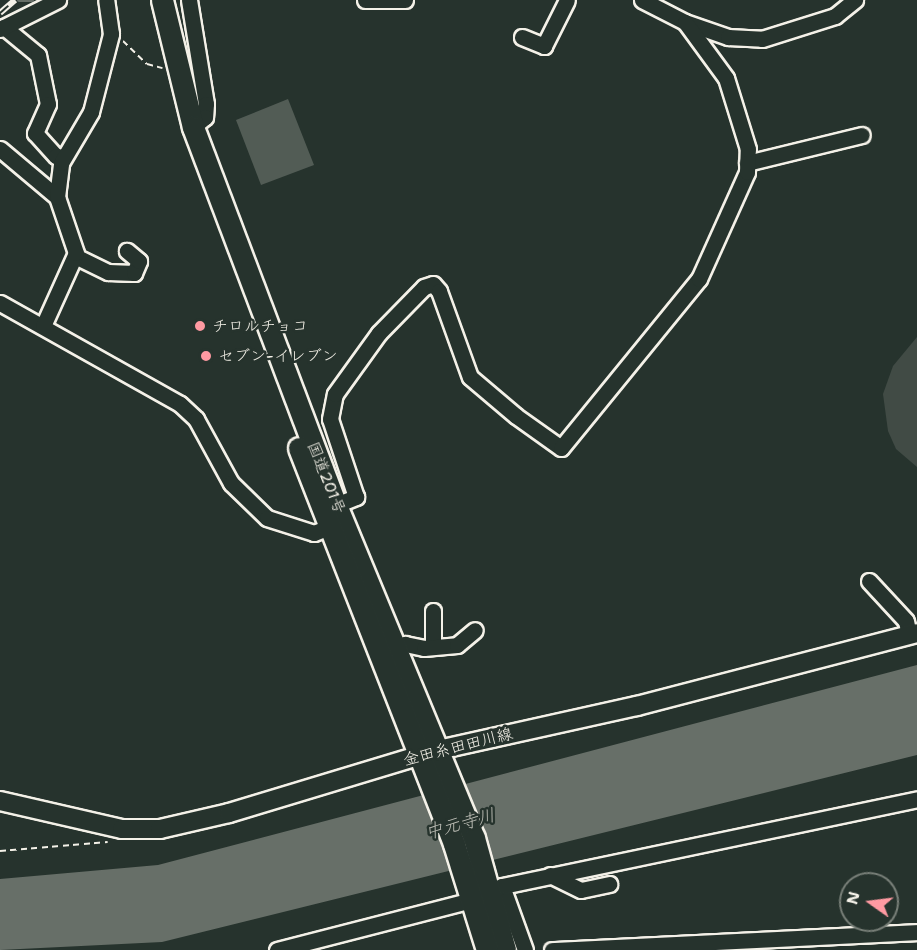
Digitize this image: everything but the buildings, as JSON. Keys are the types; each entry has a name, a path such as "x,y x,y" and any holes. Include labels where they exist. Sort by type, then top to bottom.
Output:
{"highway":[{"name":"国道201号","path":"156,8 193,127 336,505 395,648 439,779 505,950"},
{"name":"国道201号","path":"156,8 166,69 188,150 329,527 430,753"},
{"name":"国道201号","path":"483,890 487,950"}],"main road":[{"name":"金田糸田田川線","path":"0,801 122,829 160,829 229,813 430,753 636,706 913,634"}],"street":[{"path":"58,0 2,28 38,54 48,104 35,133 56,156 63,157"},
{"path":"57,196 63,157 91,112 111,29 106,0"},
{"path":"189,0 206,104 205,117 193,127"},
{"path":"365,0 405,0"},
{"path":"522,37 544,46 567,0"},
{"path":"642,0 685,22 728,37 762,39 835,16 855,0"},
{"path":"336,505 356,497 330,419 335,394 379,333 424,287 433,284 439,291 470,377 516,416 561,448 699,279 724,229 747,163 741,117 726,78 685,22"},
{"path":"747,163 862,135"},
{"path":"0,149 57,196 70,228 75,256 43,326"},
{"path":"75,256 108,272 134,273 139,261 127,251"},
{"path":"0,303 180,404 196,419 231,483 267,518 314,533 329,527"},
{"path":"869,581 906,621 913,634"},
{"path":"433,611 433,647"},
{"path":"395,648 405,644 433,647 457,645 475,630"},
{"path":"284,949 483,890 917,799"},
{"path":"550,875 581,890 609,884"},
{"path":"483,890 525,950"},
{"path":"552,950 917,932"}],"path":[{"path":"111,29 147,63 166,69"},
{"path":"0,851 113,842"}],"shaded area":[{"path":"917,337 917,467 896,449 888,431 883,394 893,366"}],"water":[{"name":"中元寺川","path":"917,665 917,755 162,942 0,950 0,879 158,865"}],"waterway":[{"path":"19,0 32,0"}],"railway":[{"path":"0,13 15,0"}],"place":[{"name":"チロルチョコ","path":"200,326"},
{"name":"セブン-イレブン","path":"206,356"}]}
